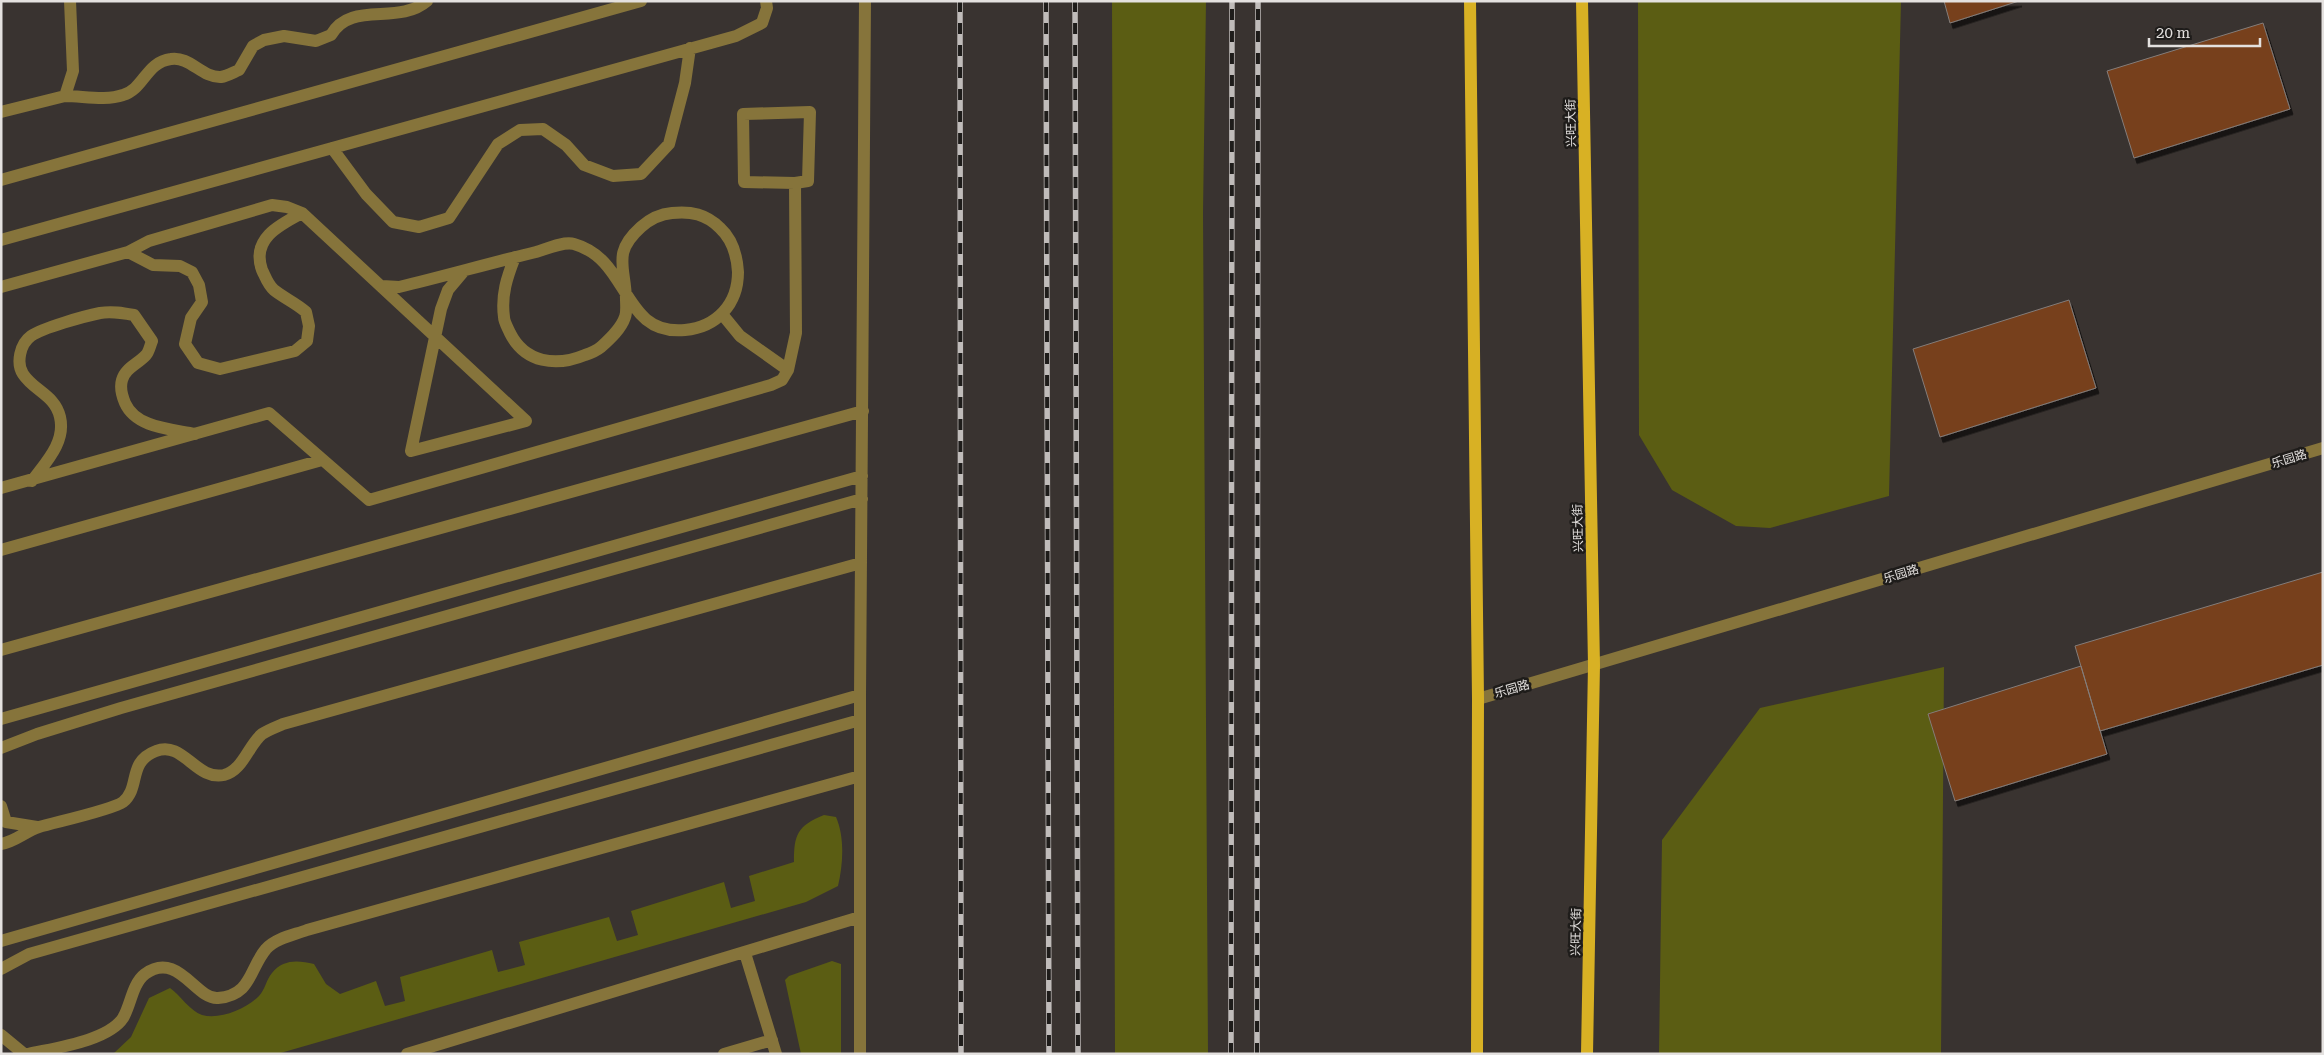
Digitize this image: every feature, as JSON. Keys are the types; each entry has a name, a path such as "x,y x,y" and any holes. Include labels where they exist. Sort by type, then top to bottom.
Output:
{"main road":[{"path":"1470,1 1478,699 1477,1054"},
{"name":"兴旺大街","path":"1582,1 1594,665 1587,1054"}],"street":[{"path":"65,96 73,71 70,1"},
{"path":"1,112 65,96 112,97 125,95 152,66 161,60 174,58 186,61 209,74 221,77 239,70 253,46 264,40 284,36 316,41 331,35 336,23 350,14 365,11 413,10 427,1"},
{"path":"1,180 641,1"},
{"path":"1,240 736,36 762,23 767,8 766,1"},
{"path":"860,1054 860,695 865,1"},
{"path":"332,148 366,194 393,222 419,227 449,218 498,144 520,130 543,129 566,145 584,165 613,176 642,174 669,144 686,83 690,48"},
{"path":"810,112 808,181 795,183 744,182 743,114 810,112"},
{"path":"1,488 32,481 269,413 369,500 771,385 782,380 788,370 796,333 795,183"},
{"path":"1,287 128,252 149,241 272,204 287,206 302,213 435,335 526,421 411,451 435,335 448,290 464,271"},
{"path":"382,286 399,287 464,271 515,257 571,243 590,250 606,262 620,281 626,296 639,314 653,324 674,331 701,329 722,314 732,302 738,284 737,261 731,243 720,228 701,214 683,212 660,214 632,235 624,247 621,263 626,296 626,315 614,336 598,350 571,361 551,362 527,355 514,340 504,319 502,296 515,257"},
{"path":"128,252 153,265 180,266 192,272 200,285 202,302 191,318 185,344 198,363 220,369 239,366 295,351 307,341 309,326 306,312 272,289 261,267 260,251 265,237 278,225 302,213"},
{"path":"32,481 56,448 61,435 60,417 52,399 23,374 19,359 22,346 30,336 101,313 116,312 134,315 152,341 146,355 128,370 122,380 122,395 128,410 137,419 154,425 197,434"},
{"path":"722,314 740,336 788,370"},
{"path":"1,650 863,411"},
{"name":"乐园路","path":"1478,699 2323,448"},
{"path":"1,550 322,460"},
{"path":"1,719 862,476"},
{"path":"1,748 37,734 121,708 862,499"},
{"path":"1,844 8,843 40,827 122,803 131,792 137,766 147,755 158,749 174,750 201,770 210,774 224,775 236,768 262,734 283,724 861,564"},
{"path":"1,941 860,695"},
{"path":"1,969 30,954 860,720"},
{"path":"28,1054 82,1041 106,1032 122,1020 138,983 145,974 157,969 171,969 184,975 206,995 216,999 229,996 242,989 266,949 289,936 860,776"},
{"path":"1,806 6,822 40,827"},
{"path":"407,1054 860,917"},
{"path":"745,952 776,1054"},
{"path":"1,1035 24,1054"},
{"path":"724,1054 772,1040"}],"shaded area":[{"path":"1112,1 1206,1 1203,213 1208,1054 1115,1054"},
{"path":"1638,1 1901,1 1889,496 1770,528 1736,526 1672,490 1639,435"},
{"path":"1944,667 1941,1054 1659,1054 1662,840 1760,708"},
{"path":"824,815 836,817 841,834 842,860 838,886 806,902 277,1054 113,1054 131,1037 149,998 170,988 189,1007 202,1015 225,1015 254,1001 263,991 276,968 286,963 302,962 314,964 326,984 340,994 376,981 385,1006 405,1001 400,977 492,950 498,972 525,965 519,942 609,917 617,941 638,935 631,911 724,882 731,908 755,901 749,876 794,862 796,838 799,832 808,823"},
{"path":"832,961 841,964 841,1054 801,1054 785,980 789,976"}],"building":[{"path":"1944,1 2019,1 1950,23"},
{"path":"2263,23 2290,109 2134,158 2107,71"},
{"path":"2069,300 2096,388 1940,437 1913,349"},
{"path":"2323,572 2323,665 2100,731 2075,646"},
{"path":"2081,666 2107,754 1955,801 1928,714"}],"railway":[{"path":"960,1 961,1054"},
{"path":"1046,1 1049,1054"},
{"path":"1075,1 1078,1054"},
{"path":"1231,1054 1232,1"},
{"path":"1257,1054 1258,1"}]}
